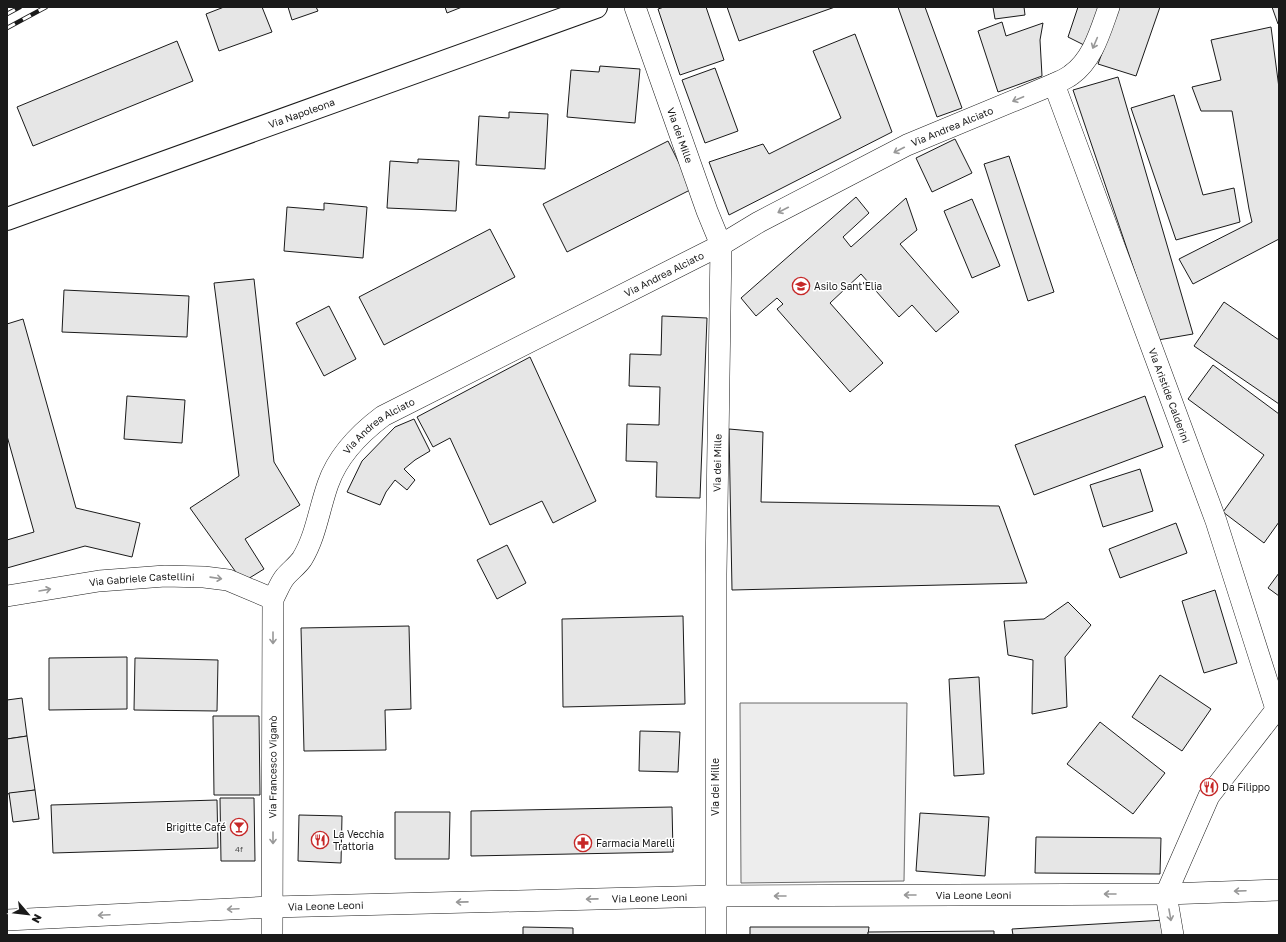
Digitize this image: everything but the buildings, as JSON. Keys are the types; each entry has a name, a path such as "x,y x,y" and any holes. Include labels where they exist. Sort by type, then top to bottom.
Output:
{"main road":[{"name":"Via Napoleona","path":"7,218 596,7"}],"street":[{"name":"Via dei Mille","path":"635,7 707,211 721,245 716,574 716,935"},
{"name":"Via Andrea Alciato","path":"273,599 283,578 301,560 314,532 328,483 338,463 350,445 365,429 383,416 721,245 759,222 908,145 1070,76 1081,66 1092,51 1109,7"},
{"name":"Via Aristide Calderini","path":"1054,84 1216,521 1278,707"},
{"name":"Via Gabriele Castellini","path":"7,596 99,581 165,576 204,576 228,580 273,599"},
{"name":"Via Francesco Viganò","path":"272,935 273,599"},
{"path":"1173,935 1166,894 1209,796 1278,707"},
{"name":"Via Leone Leoni","path":"16,925 272,907 715,896 1166,894 1279,890"}],"shaded area":[{"path":"740,703 907,703 904,881 741,883"}],"railway":[{"path":"7,14 20,7"},
{"path":"7,28 46,7"}],"place":[{"name":"Asilo Sant'Elia","path":"801,286"},
{"name":"Da Filippo","path":"1209,787"},
{"name":"Brigitte Café","path":"239,827"},
{"name":"La Vecchia Trattoria","path":"320,840"},
{"name":"Farmacia Marelli","path":"583,843"}]}
